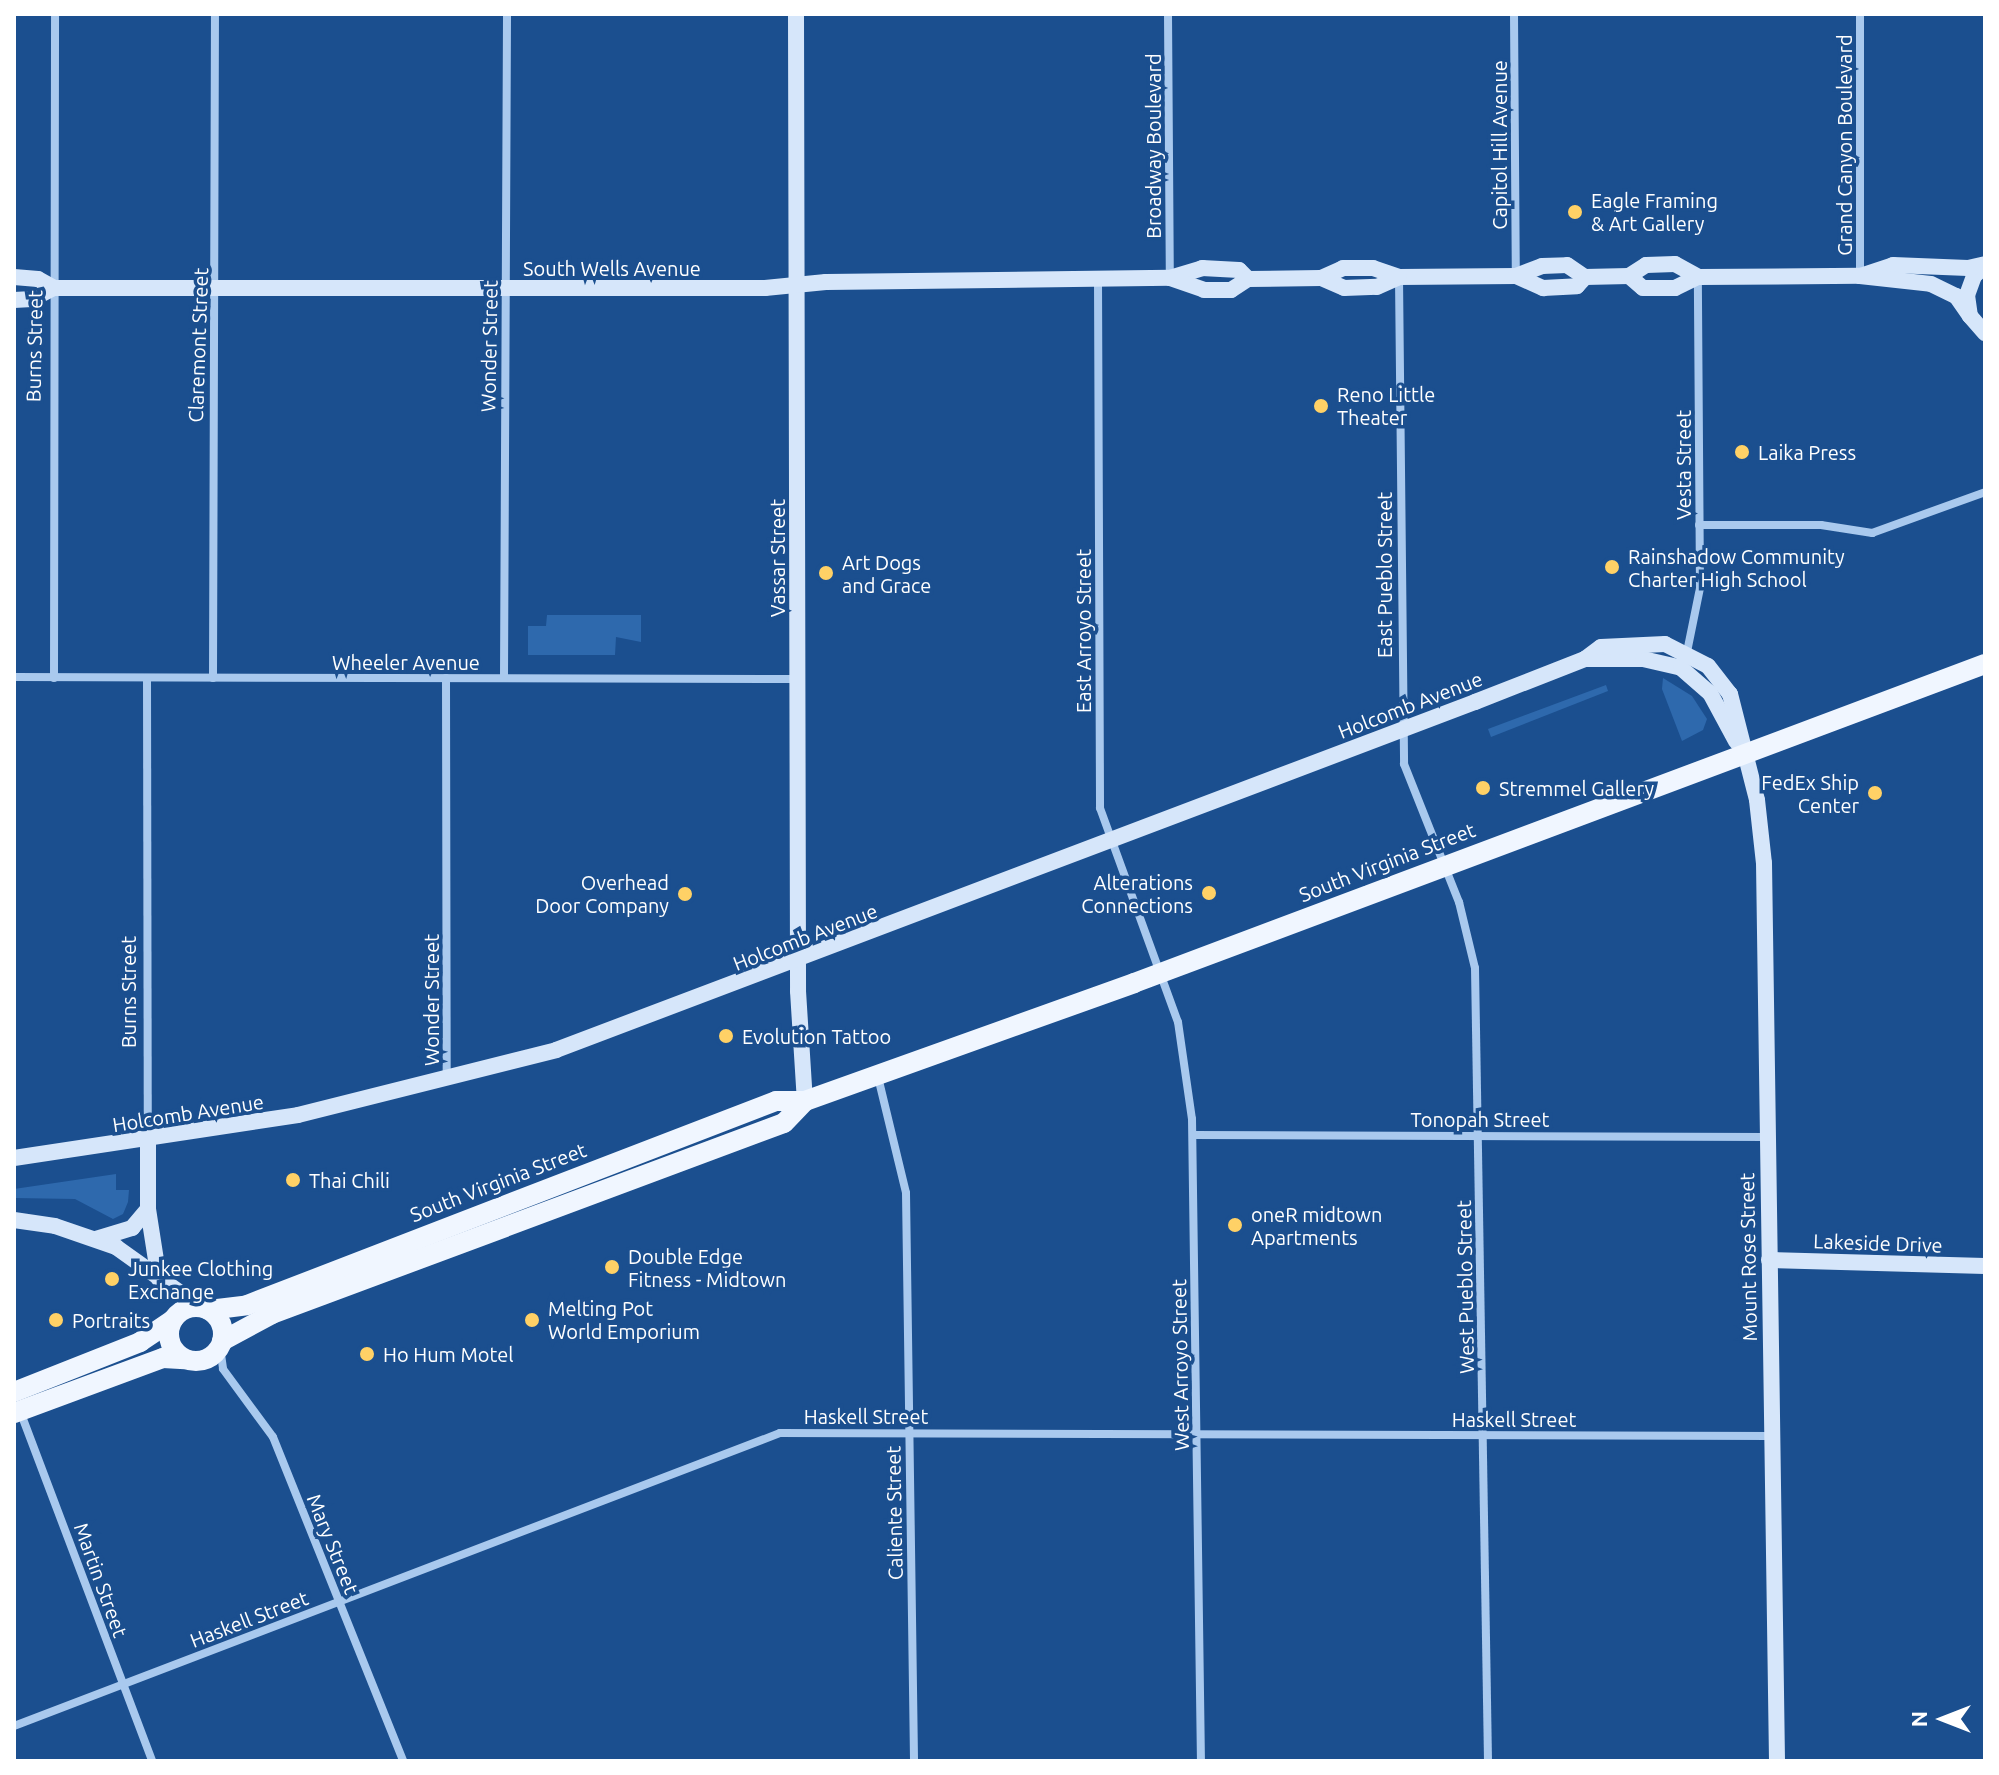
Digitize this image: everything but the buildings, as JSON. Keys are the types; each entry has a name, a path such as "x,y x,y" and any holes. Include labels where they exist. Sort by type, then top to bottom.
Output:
{"main road":[{"name":"South Virginia Street","path":"204,1309 247,1305 776,1101 805,1101 877,1076 1985,664"},
{"name":"South Virginia Street","path":"221,1344 272,1314 784,1123 805,1101"},
{"path":"204,1309 221,1323 221,1344 205,1360 163,1358 16,1405 140,1342 173,1320 182,1310 204,1309"},
{"path":"173,1320 169,1341 185,1359"}],"street":[{"name":"Burns Street","path":"54,678 55,14"},
{"name":"Claremont Street","path":"213,678 215,14"},
{"name":"Wonder Street","path":"504,678 507,14"},
{"name":"Vassar Street","path":"796,14 799,1067 805,1101"},
{"name":"Broadway Boulevard","path":"1168,14 1170,278"},
{"name":"Capitol Hill Avenue","path":"1514,14 1516,276"},
{"name":"Grand Canyon Boulevard","path":"1860,14 1860,276"},
{"name":"South Wells Avenue","path":"14,300 32,299 54,288 796,285 1170,278 1202,268 1230,268 1248,279 1321,278 1343,268 1361,268 1399,277 1516,276 1542,266 1567,265 1585,277 1629,276 1646,265 1675,264 1698,277"},
{"name":"South Wells Avenue","path":"1860,276 1893,265 1968,268 1985,265"},
{"path":"1970,316 1969,285 1985,265"},
{"name":"South Wells Avenue","path":"1629,276 1643,288 1675,288 1698,277 1860,276 1944,287 1985,333"},
{"name":"South Wells Avenue","path":"14,277 38,279 54,288"},
{"name":"East Pueblo Street","path":"1399,277 1401,730 1404,769 1444,866"},
{"name":"Vesta Street","path":"1687,652 1698,610 1698,277"},
{"name":"East Arroyo Street","path":"1098,279 1100,808 1160,973"},
{"path":"1699,525 1821,525 1872,533 1985,492"},
{"name":"Holcomb Avenue","path":"14,1158 298,1115 447,1081 587,1039 1111,842 1585,659 1613,643 1665,644 1687,652 1708,666 1730,694 1743,754"},
{"name":"Holcomb Avenue","path":"1585,659 1643,659 1681,668 1710,693 1743,754"},
{"name":"Wheeler Avenue","path":"14,677 798,679"},
{"name":"Burns Street","path":"147,678 148,1209 159,1279"},
{"name":"Wonder Street","path":"446,678 447,1081"},
{"name":"Mount Rose Street","path":"1743,754 1757,800 1764,863 1777,1761"},
{"name":"West Pueblo Street","path":"1444,866 1466,923 1475,968 1488,1761"},
{"name":"West Arroyo Street","path":"1160,973 1185,1055 1193,1135 1201,1761"},
{"name":"Caliente Street","path":"877,1076 905,1183 914,1761"},
{"name":"Tonopah Street","path":"1193,1135 1766,1137"},
{"path":"96,1239 132,1228 148,1209"},
{"path":"14,1220 96,1239 127,1253 204,1309"},
{"name":"Lakeside Drive","path":"1769,1260 1985,1266"},
{"name":"Mary Street","path":"221,1344 223,1369 273,1437 403,1761"},
{"name":"Martin Street","path":"16,1405 152,1761"},
{"name":"Haskell Street","path":"14,1726 780,1433 1771,1436"}],"shaded area":[{"path":"547,615 641,615 641,642 616,637 615,655 528,655 528,626 546,626"},
{"path":"1663,678 1692,696 1707,719 1703,730 1682,741 1662,689"},
{"path":"1606,685 1608,691 1491,737 1488,729"},
{"path":"116,1174 116,1190 129,1190 123,1214 113,1219 75,1199 14,1198 14,1189"}],"place":[{"name":"Eagle Framing & Art Gallery","path":"1575,212"},
{"name":"Reno Little Theater","path":"1321,406"},
{"name":"Laika Press","path":"1742,452"},
{"name":"Rainshadow Community Charter High School","path":"1612,567"},
{"name":"Art Dogs and Grace","path":"826,573"},
{"name":"Stremmel Gallery","path":"1483,788"},
{"name":"FedEx Ship Center","path":"1875,793"},
{"name":"Alterations Connections","path":"1209,893"},
{"name":"Overhead Door Company","path":"685,894"},
{"name":"Evolution Tattoo","path":"726,1036"},
{"name":"Thai Chili","path":"293,1180"},
{"name":"oneR midtown Apartments","path":"1235,1225"},
{"name":"Double Edge Fitness - Midtown","path":"612,1267"},
{"name":"Junkee Clothing Exchange","path":"112,1279"},
{"name":"Portraits","path":"56,1320"},
{"name":"Melting Pot World Emporium","path":"532,1320"},
{"name":"Ho Hum Motel","path":"367,1354"}]}
